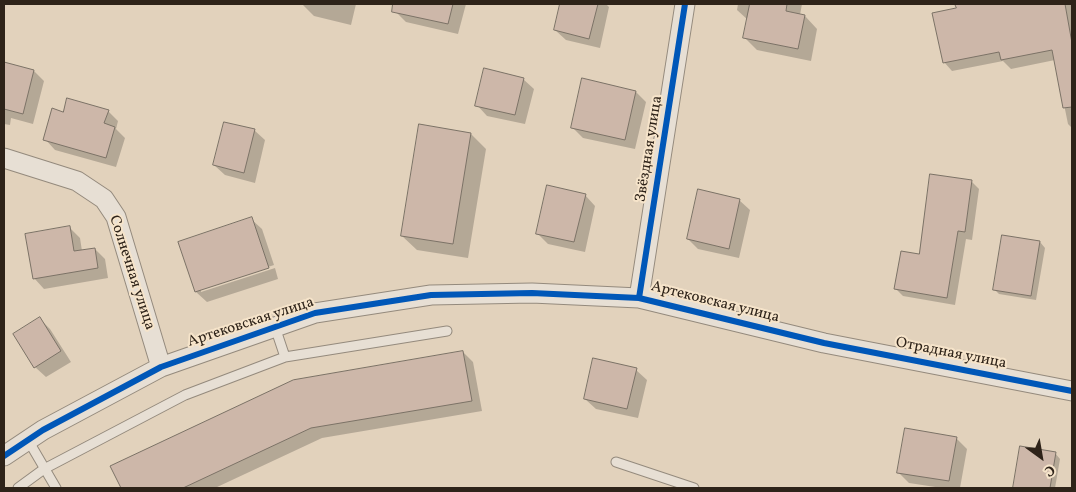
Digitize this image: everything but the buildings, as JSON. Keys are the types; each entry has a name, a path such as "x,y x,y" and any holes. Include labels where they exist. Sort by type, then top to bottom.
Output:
{"street":[{"name":"Звёздная улица","path":"640,298 685,4"},
{"name":"Солнечная улица","path":"4,158 77,181 104,199 116,217 161,367"},
{"name":"Артековская улица","path":"4,456 43,430 161,367 315,313 431,295 532,293 640,298 824,343"},
{"name":"Отрадная улица","path":"824,343 1072,391"}],"lane":[{"path":"276,327 285,357"},
{"path":"18,488 44,469 184,395 285,357 447,330"},
{"path":"28,440 56,488"},
{"path":"616,462 694,488"}],"cycle path":[{"path":"639,298 685,4"},
{"path":"4,456 43,430 161,367 315,313 431,295 532,293 639,298 824,343 1072,391"}]}
